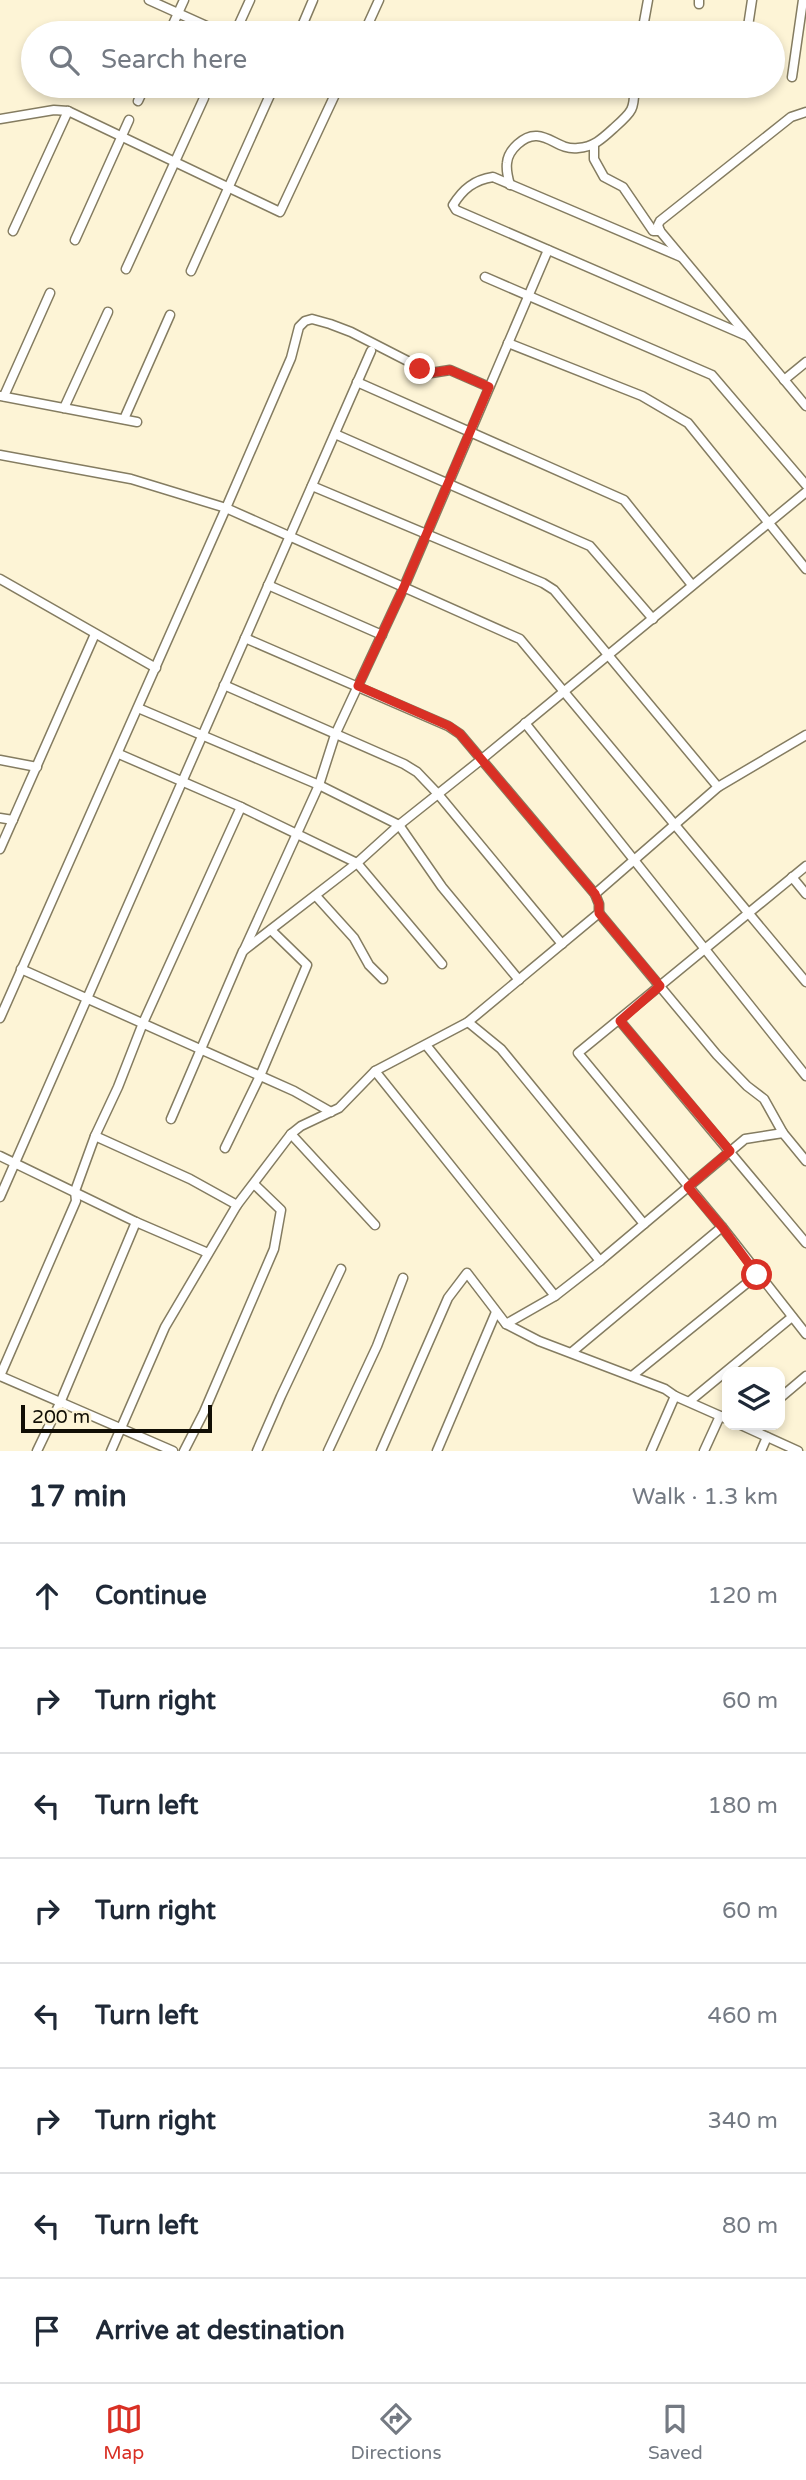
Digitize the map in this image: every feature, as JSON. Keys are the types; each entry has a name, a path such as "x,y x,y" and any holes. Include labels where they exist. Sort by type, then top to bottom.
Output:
{"street":[{"path":"149,0 196,21"},
{"path":"174,21 184,0"},
{"path":"240,21 250,0"},
{"path":"304,21 313,0"},
{"path":"369,21 379,0"},
{"path":"644,21 648,0"},
{"path":"749,21 752,0"},
{"path":"792,76 803,0"},
{"path":"126,270 204,98"},
{"path":"191,271 269,98"},
{"path":"0,119 54,110 68,111 281,212 333,98"},
{"path":"510,184 506,166 508,158 516,146 527,137 539,136 564,148 594,145 632,111 635,98"},
{"path":"13,231 68,111"},
{"path":"806,112 791,117 658,225 681,257 806,406"},
{"path":"75,240 129,120"},
{"path":"594,145 594,159 604,177 623,187 653,231 660,231"},
{"path":"681,257 493,177 484,178 467,188 453,205 456,210 747,336"},
{"path":"172,1119 243,951 319,785 335,735 404,587 548,250"},
{"path":"485,277 712,375 806,485"},
{"path":"50,293 2,396 137,422"},
{"path":"64,408 108,312"},
{"path":"124,419 170,315"},
{"path":"0,1018 226,508 290,358 299,327 312,319 351,332 430,373 450,370 489,387"},
{"path":"508,343 642,396 688,423 806,569"},
{"path":"0,1197 371,351"},
{"path":"783,380 806,362"},
{"path":"358,382 624,500 692,585"},
{"path":"335,434 590,545 653,619"},
{"path":"0,455 131,479 226,508 520,639 806,982"},
{"path":"312,486 554,590 718,787"},
{"path":"243,951 317,896 398,825 806,492"},
{"path":"0,579 156,668"},
{"path":"268,585 382,635"},
{"path":"0,849 95,634"},
{"path":"245,638 449,726 460,734 595,894 599,913 717,1055 747,1086 764,1099 783,1133 806,1161"},
{"path":"225,685 404,764 416,772 438,794 562,944"},
{"path":"138,708 319,785 398,825 442,887 519,980"},
{"path":"525,723 806,1076"},
{"path":"595,894 718,787 806,736"},
{"path":"119,754 298,833 357,863 442,964"},
{"path":"0,760 37,767"},
{"path":"173,1451 0,1376 72,1212 76,1201 75,1191 95,1136 241,807"},
{"path":"0,818 13,820"},
{"path":"806,866 620,1021 579,1051 579,1055 722,1227 757,1275 806,1334"},
{"path":"793,877 806,894"},
{"path":"317,896 354,939 369,965 383,979"},
{"path":"111,1451 165,1327 237,1205 291,1133 339,1108 375,1071 468,1022 599,913"},
{"path":"225,1148 260,1076 307,965 271,930"},
{"path":"21,969 294,1091 331,1112"},
{"path":"620,1021 806,1243"},
{"path":"468,1022 501,1049 644,1224"},
{"path":"426,1045 600,1261"},
{"path":"375,1071 555,1296"},
{"path":"291,1133 375,1225"},
{"path":"506,1324 555,1296 745,1139 783,1133"},
{"path":"95,1136 190,1179 237,1205"},
{"path":"0,1156 136,1222 208,1253"},
{"path":"184,1451 238,1335 274,1249 281,1210 254,1185"},
{"path":"37,1451 136,1222"},
{"path":"572,1352 722,1227"},
{"path":"257,1451 286,1383 341,1269"},
{"path":"381,1451 449,1298 467,1273 506,1324 539,1341 664,1389 722,1416"},
{"path":"632,1376 757,1275"},
{"path":"328,1451 377,1346 403,1278"},
{"path":"438,1451 496,1312"},
{"path":"690,1402 792,1317"},
{"path":"785,1394 806,1376"},
{"path":"651,1451 675,1396"},
{"path":"704,1451 722,1420"},
{"path":"754,1430 799,1451 806,1447"},
{"path":"761,1451 767,1437"}],"route":[{"path":"420,369 430,373 450,370 489,387 404,587 358,686 449,726 460,734 595,894 599,913 660,986 620,1021 730,1151 688,1187 757,1275"}]}
